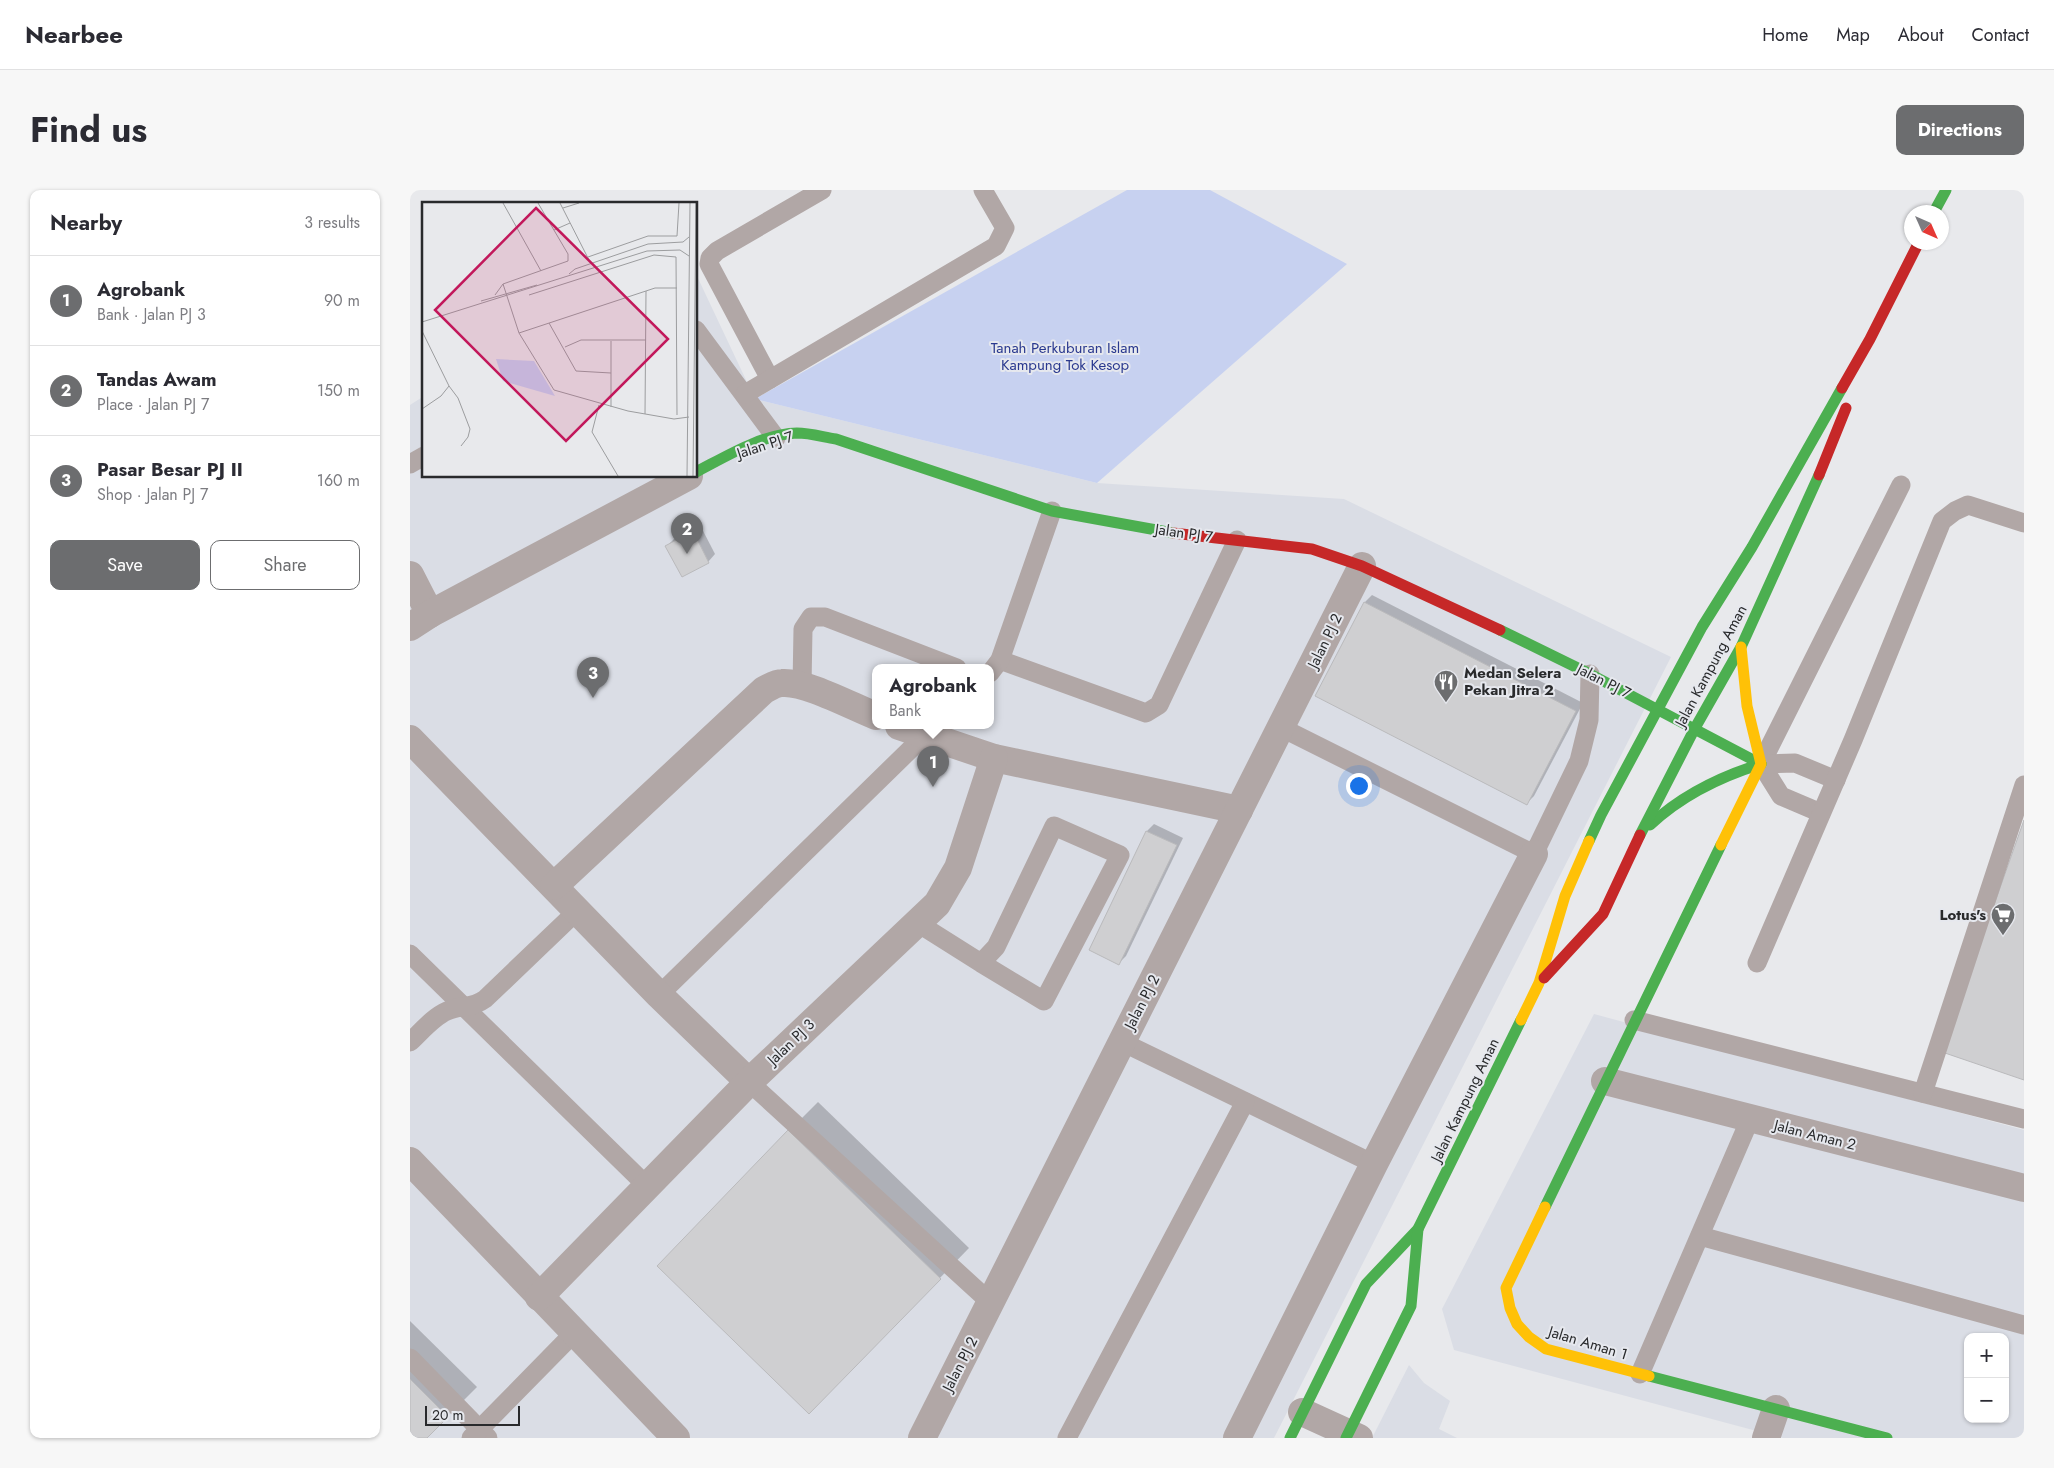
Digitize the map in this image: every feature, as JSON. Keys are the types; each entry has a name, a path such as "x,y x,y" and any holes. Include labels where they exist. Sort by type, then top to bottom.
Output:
{"street":[{"path":"1938,205 1946,190"},
{"name":"Jalan Kampung Aman","path":"1290,1438 1366,1284 1418,1229 1539,983 1565,896 1601,815 1702,627 1752,547 1870,339 1915,250"},
{"name":"Jalan Kampung Aman","path":"1539,983 1603,914 1640,835 1695,728 1741,647 1835,439 1870,339"},
{"name":"Jalan PJ 7","path":"698,471 751,446 796,433 836,439 1052,510 1182,534 1312,549 1362,566 1449,604 1590,674 1762,764"},
{"path":"410,575 420,620 685,478"},
{"name":"Jalan PJ 2","path":"923,1438 1362,566"},
{"path":"1640,835 1675,803 1695,790 1716,779 1762,764 1748,718 1744,694 1741,647"},
{"path":"554,886 764,690 783,683 802,686 872,714"},
{"path":"912,731 994,758 1238,810"},
{"path":"410,738 577,911 749,1082"},
{"name":"Jalan PJ 3","path":"540,1297 749,1082 937,904 958,868 994,758"},
{"name":"Jalan Aman 1","path":"1762,764 1634,1020 1506,1288 1509,1307 1517,1325 1529,1339 1546,1349 1887,1438"},
{"path":"1237,1438 1374,1164 1534,854"},
{"name":"Jalan Aman 2","path":"1605,1082 2024,1188"},
{"path":"410,1161 676,1438"},
{"name":"Jalan Kampung Aman","path":"1351,1437 1411,1306 1418,1229"},
{"path":"1766,1438 1776,1409"},
{"path":"1302,1412 1351,1437"}],"lane":[{"path":"770,380 709,264 710,258 716,251 822,190"},
{"path":"745,394 996,246 1005,228 983,190"},
{"path":"698,333 776,438"},
{"path":"410,464 422,457"},
{"path":"1762,764 1901,485"},
{"path":"1757,963 1836,780 1942,521 1955,511 1968,505 2024,523"},
{"path":"1052,510 995,666 1146,712 1159,706 1238,540"},
{"path":"802,686 803,629 811,617 825,617 947,664"},
{"path":"1282,728 1534,854 1579,761 1589,720 1590,674"},
{"path":"660,995 912,731"},
{"path":"1762,764 1795,763 1836,780"},
{"path":"1762,764 1781,796 1821,813"},
{"path":"1923,1093 2024,785"},
{"path":"916,922 982,963 1044,1001 1120,855 1054,826 996,947 982,963"},
{"path":"410,1042 438,1016 448,1010 476,1006 485,999 577,911"},
{"path":"410,954 647,1186"},
{"path":"1634,1020 2024,1119"},
{"path":"1122,1042 1374,1164"},
{"path":"749,1082 991,1303"},
{"path":"1067,1438 1245,1102"},
{"path":"1640,1374 1750,1119"},
{"path":"1700,1236 2024,1325"},
{"path":"410,1358 480,1435 574,1333"}],"shaded area":[{"path":"698,278 755,399 1097,483 1344,499 1671,657 1274,1438 410,1438 410,405 422,397 422,478 698,478"},
{"path":"1594,1014 2024,1130 2024,1438 1783,1438 1454,1350 1442,1309"},
{"path":"1409,1365 1424,1383 1450,1401 1439,1429 1457,1438 1372,1438"}],"green space":[{"name":"Tanah Perkuburan Islam Kampung Tok Kesop","path":"1127,190 1210,190 1347,264 1097,483 755,399"}],"building":[{"path":"693,531 709,563 682,577 665,546"},
{"name":"Medan Selera Pekan Jitra 2","path":"1364,602 1576,711 1527,805 1315,696"},
{"name":"Lotus's","path":"2024,820 2024,1080 1942,1052"},
{"path":"1146,831 1177,845 1119,965 1089,950"},
{"path":"788,1130 941,1279 809,1414 657,1266"},
{"path":"410,1379 448,1417 427,1438 410,1438"}],"traffic: fast":[{"path":"1938,205 1946,190"},
{"path":"1589,841 1601,815 1702,627 1752,547 1842,388"},
{"path":"698,471 732,453 771,437 784,434 807,434 836,439 1052,511 1173,533"},
{"path":"1640,835 1695,728 1741,647 1819,475"},
{"path":"1500,630 1590,674 1761,764"},
{"path":"1650,825 1662,814 1702,788 1761,764"},
{"path":"1545,1207 1721,845"},
{"path":"1290,1438 1366,1284 1418,1229 1521,1020"},
{"path":"1346,1438 1411,1306 1418,1229"},
{"path":"1649,1376 1887,1438"}],"traffic: slow":[{"path":"1721,845 1761,764 1747,706 1741,647"},
{"path":"1521,1020 1539,983 1565,896 1589,841"},
{"path":"1545,1207 1506,1288 1510,1308 1517,1324 1529,1337 1546,1349 1649,1376"}],"traffic: jam":[{"path":"1842,388 1870,339 1915,250"},
{"path":"1819,475 1846,408"},
{"path":"1173,533 1312,549 1362,566 1500,630"},
{"path":"1544,978 1603,914 1640,835"}],"place":[{"name":"Tandas Awam","path":"687,554"},
{"name":"Pasar Besar PJ II","path":"593,698"},
{"name":"Medan Selera Pekan Jitra 2","path":"1446,703"},
{"name":"Agrobank","path":"933,787"},
{"name":"Lotus's","path":"2003,936"}]}
